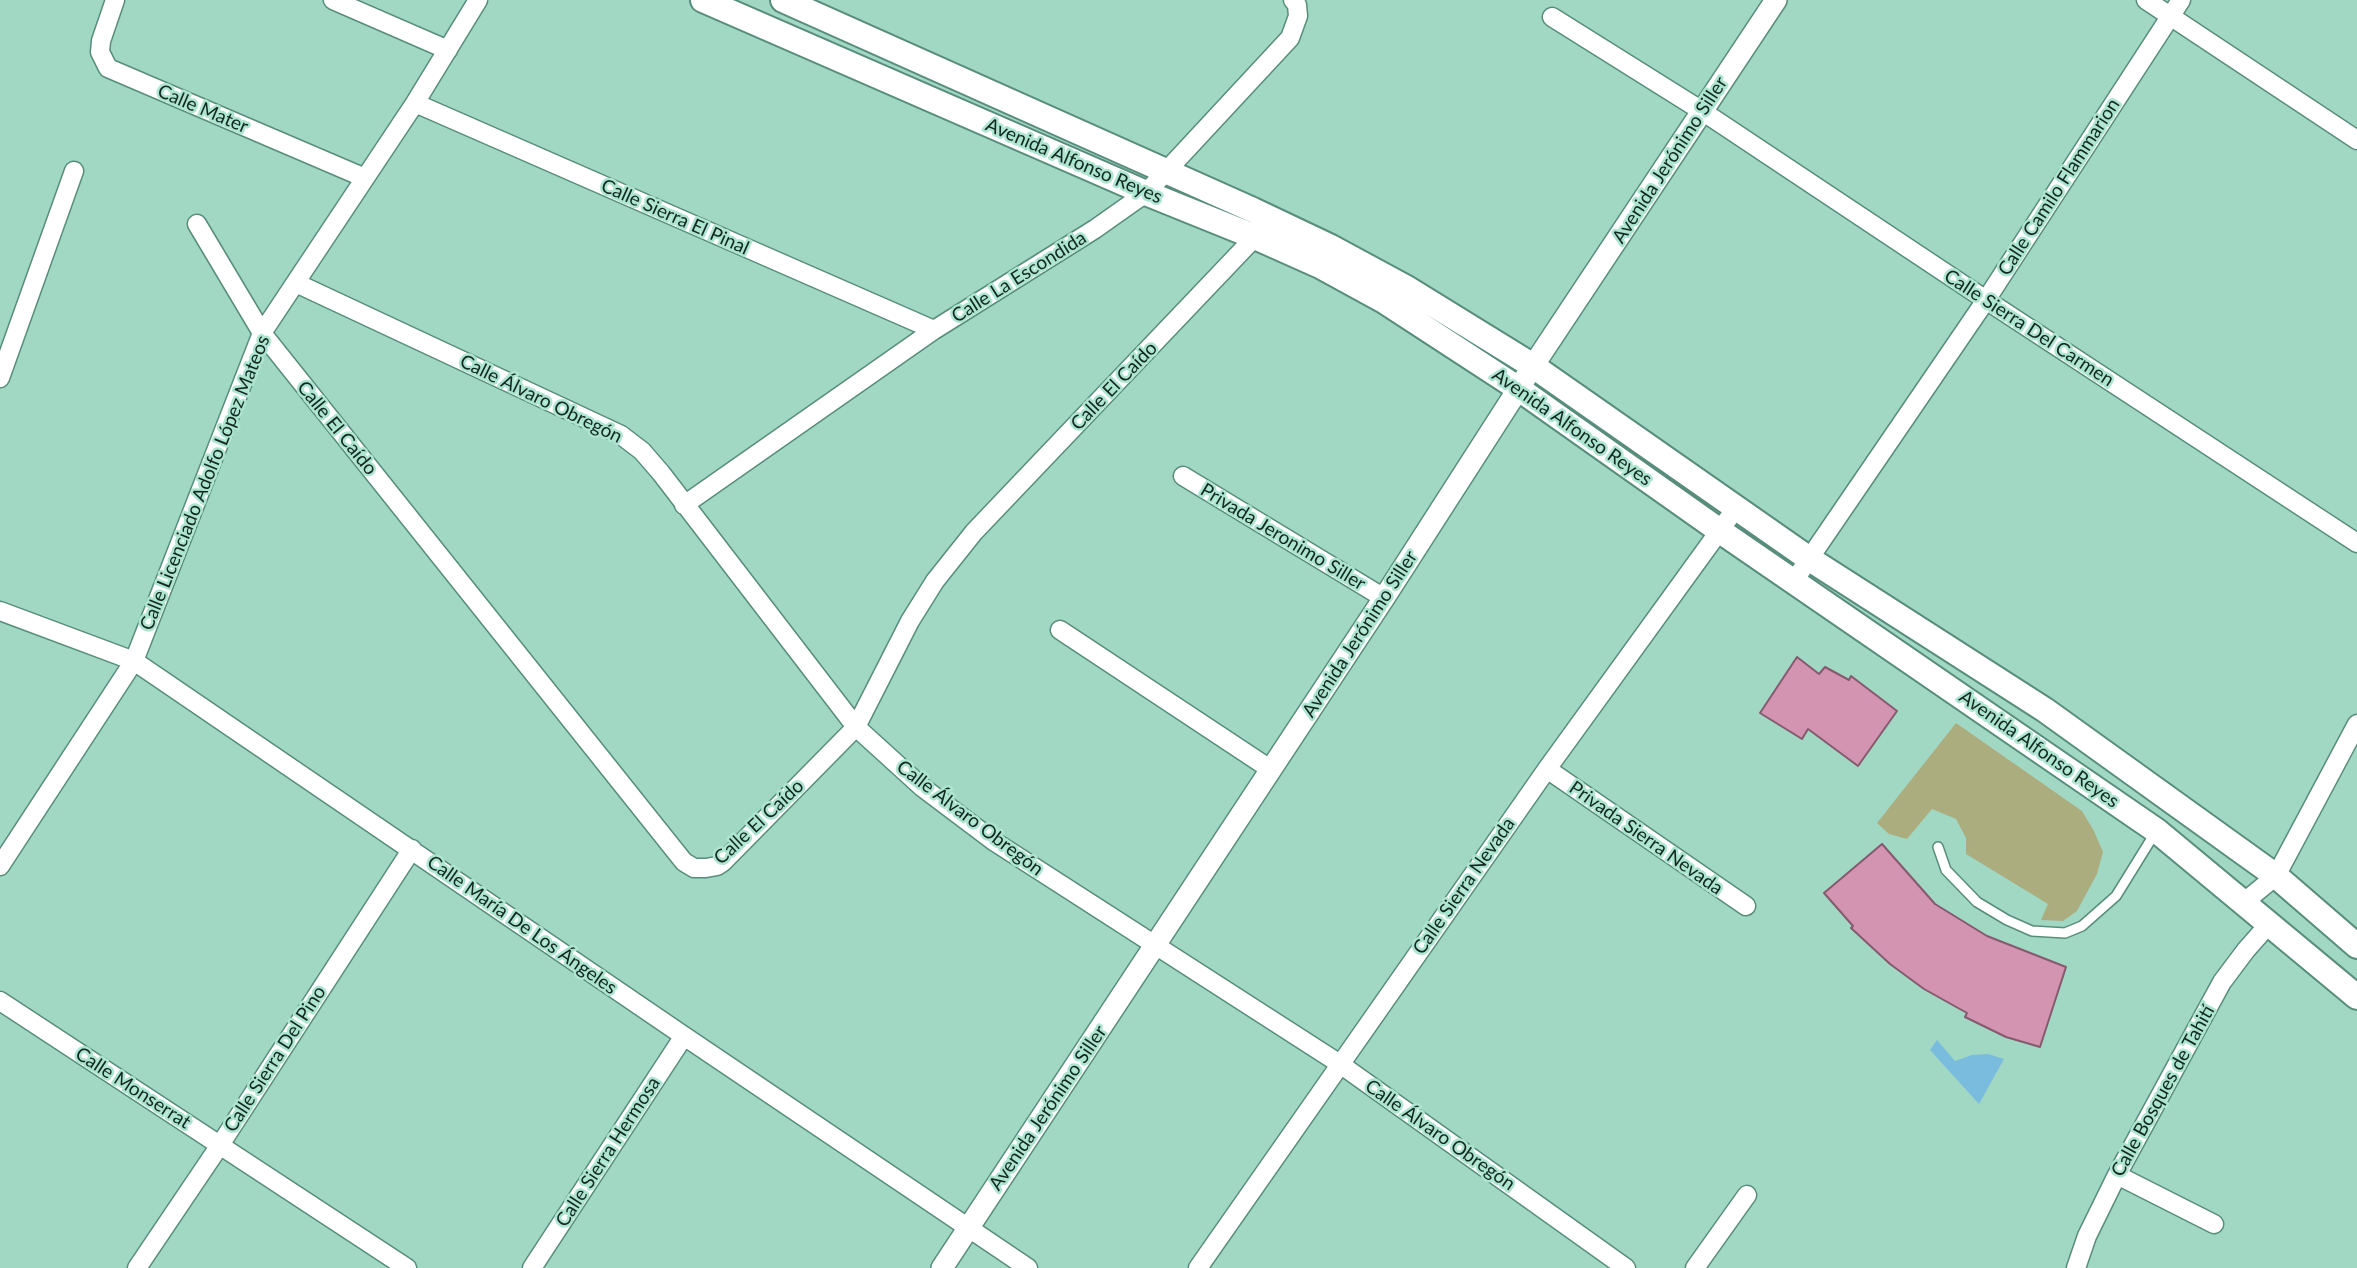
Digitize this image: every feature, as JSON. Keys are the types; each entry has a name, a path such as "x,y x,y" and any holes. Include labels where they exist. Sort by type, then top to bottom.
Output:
{"main road":[{"name":"Avenida Alfonso Reyes","path":"703,0 1146,193 1255,237 1320,266 1384,301 1519,389 1720,531 2157,831 2357,997"},
{"name":"Avenida Alfonso Reyes","path":"783,0 1253,209 1405,287 1533,366 1808,558 2045,710 2276,876 2357,946"}],"street":[{"name":"Calle Mater","path":"116,0 101,41 100,52 108,68 366,178"},
{"path":"333,0 448,50"},
{"name":"Calle Licenciado Adolfo López Mateos","path":"0,866 134,661 262,333 415,103 478,0"},
{"name":"Calle La Escondida","path":"684,505 934,330 1095,229 1146,193 1290,38 1298,16 1297,5 1293,0"},
{"name":"Avenida Jerónimo Siller","path":"942,1268 1776,0"},
{"path":"2146,0 2357,140"},
{"name":"Calle Camilo Flammarion","path":"1794,581 1986,300 2180,0"},
{"name":"Calle Sierra Del Carmen","path":"1552,17 1702,111 2357,542"},
{"name":"Calle Sierra El Pinal","path":"415,103 934,330"},
{"path":"0,378 74,171"},
{"name":"Calle El Caído","path":"197,224 262,333 684,862 706,869 723,862 856,727 910,621 936,581 974,533 1255,237"},
{"name":"Calle Álvaro Obregón","path":"296,284 621,435 642,451 661,473 856,727 922,787 995,842 1340,1064 1626,1268"},
{"name":"Privada Jeronimo Siller","path":"1183,476 1384,598"},
{"name":"Calle Sierra Nevada","path":"1198,1268 1547,769 1737,508"},
{"name":"Calle María De Los Ángeles","path":"0,611 134,661 1028,1268"},
{"path":"1060,630 1270,769"},
{"path":"2243,903 2276,876 2357,724"},
{"name":"Privada Sierra Nevada","path":"1547,769 1746,906"},
{"name":"Calle Sierra Del Pino","path":"137,1268 412,849"},
{"name":"Calle Bosques de Tahití","path":"2076,1268 2087,1236 2117,1175 2222,982 2269,924"},
{"name":"Calle Monserrat","path":"0,1001 407,1268"},
{"name":"Calle Sierra Hermosa","path":"532,1268 684,1036"},
{"path":"2117,1175 2214,1224"},
{"path":"1695,1268 1747,1195"}],"lane":[{"path":"1938,847 1946,870 1977,902 2032,931 2065,933 2082,926 2116,896 2157,831"}],"green space":[{"path":"1956,723 2082,811 2094,831 2103,852 2097,874 2077,911 2063,921 2041,920 2048,904 1966,854 1966,838 1956,819 1932,809 1907,839 1889,834 1877,823"}],"water":[{"path":"1937,1040 1955,1061 1972,1055 1988,1054 2004,1059 1979,1104 1930,1050"}],"building":[{"path":"1797,657 1819,674 1825,667 1849,680 1851,676 1897,711 1858,766 1808,729 1802,739 1760,713"},
{"path":"1882,844 1935,904 1987,936 2066,967 2040,1047 2006,1037 1965,1017 1967,1013 1924,989 1890,964 1851,928 1853,926 1824,893"}]}
